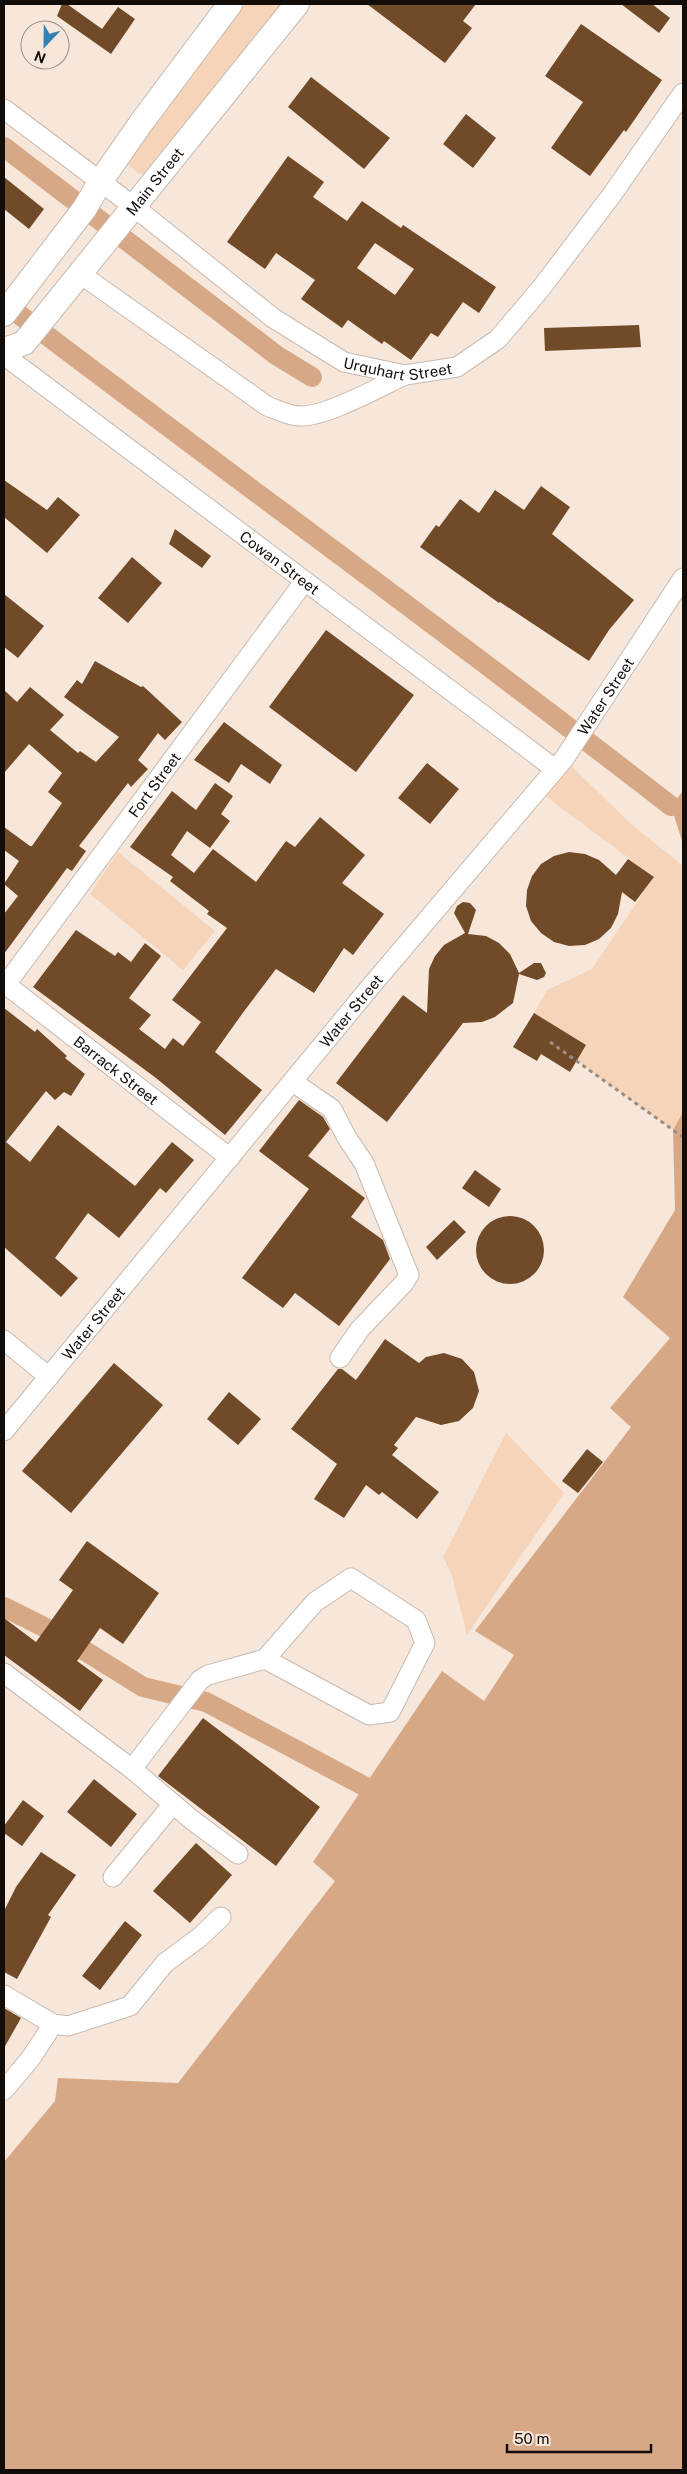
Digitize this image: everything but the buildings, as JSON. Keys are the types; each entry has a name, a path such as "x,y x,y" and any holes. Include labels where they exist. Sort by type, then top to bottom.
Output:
{"main road":[{"path":"4,314 85,208 100,182 230,4"},
{"name":"Main Street","path":"14,346 79,273 296,4"}],"street":[{"name":"Urquhart Street","path":"4,109 133,206 273,318 344,362 405,376 457,367 498,339 542,287 588,226 683,93"},
{"path":"79,273 267,406 288,414 312,415 405,376"},
{"name":"Cowan Street","path":"4,355 304,582 559,764"},
{"name":"Water Street","path":"4,1431 292,1082 559,764 597,710 683,578"},
{"name":"Fort Street","path":"4,985 304,582"},
{"name":"Barrack Street","path":"4,985 230,1158"},
{"path":"292,1082 332,1109 347,1138 364,1163 409,1275 404,1283 360,1329 340,1358"},
{"path":"4,1340 49,1377"},
{"path":"132,1769 200,1680 208,1675 265,1659 315,1602 352,1578 416,1620 425,1643 390,1712 368,1715 265,1659"},
{"path":"4,1673 132,1769 173,1804 238,1854"},
{"path":"113,1877 173,1804"},
{"path":"4,1996 53,2024 75,2024 130,2006 164,1963 200,1937 220,1917"},
{"path":"4,2090 31,2058 53,2024"}],"path":[{"path":"550,1042 683,1137"}],"shaded area":[{"path":"241,4 287,4 148,175 138,173 128,165 128,153"},
{"path":"564,759 630,823 683,866 683,1112 673,1130 575,1060 586,1045 534,1013 547,990 592,969 654,877 537,790"},
{"path":"683,791 683,844 671,806"},
{"path":"118,852 215,931 183,970 90,894"},
{"path":"683,1112 683,2470 4,2470 4,2162 55,2101 58,2078 178,2083 335,1881 313,1862 442,1671 484,1701 514,1655 475,1631 631,1427 610,1408 670,1338 623,1297 675,1210 673,1130"},
{"path":"506,1433 564,1493 467,1635 452,1576 443,1557"}],"waterway":[{"path":"4,147 276,355 312,377"},
{"path":"4,303 671,806"},
{"path":"4,1607 56,1633 143,1687 206,1702 364,1786"}]}
